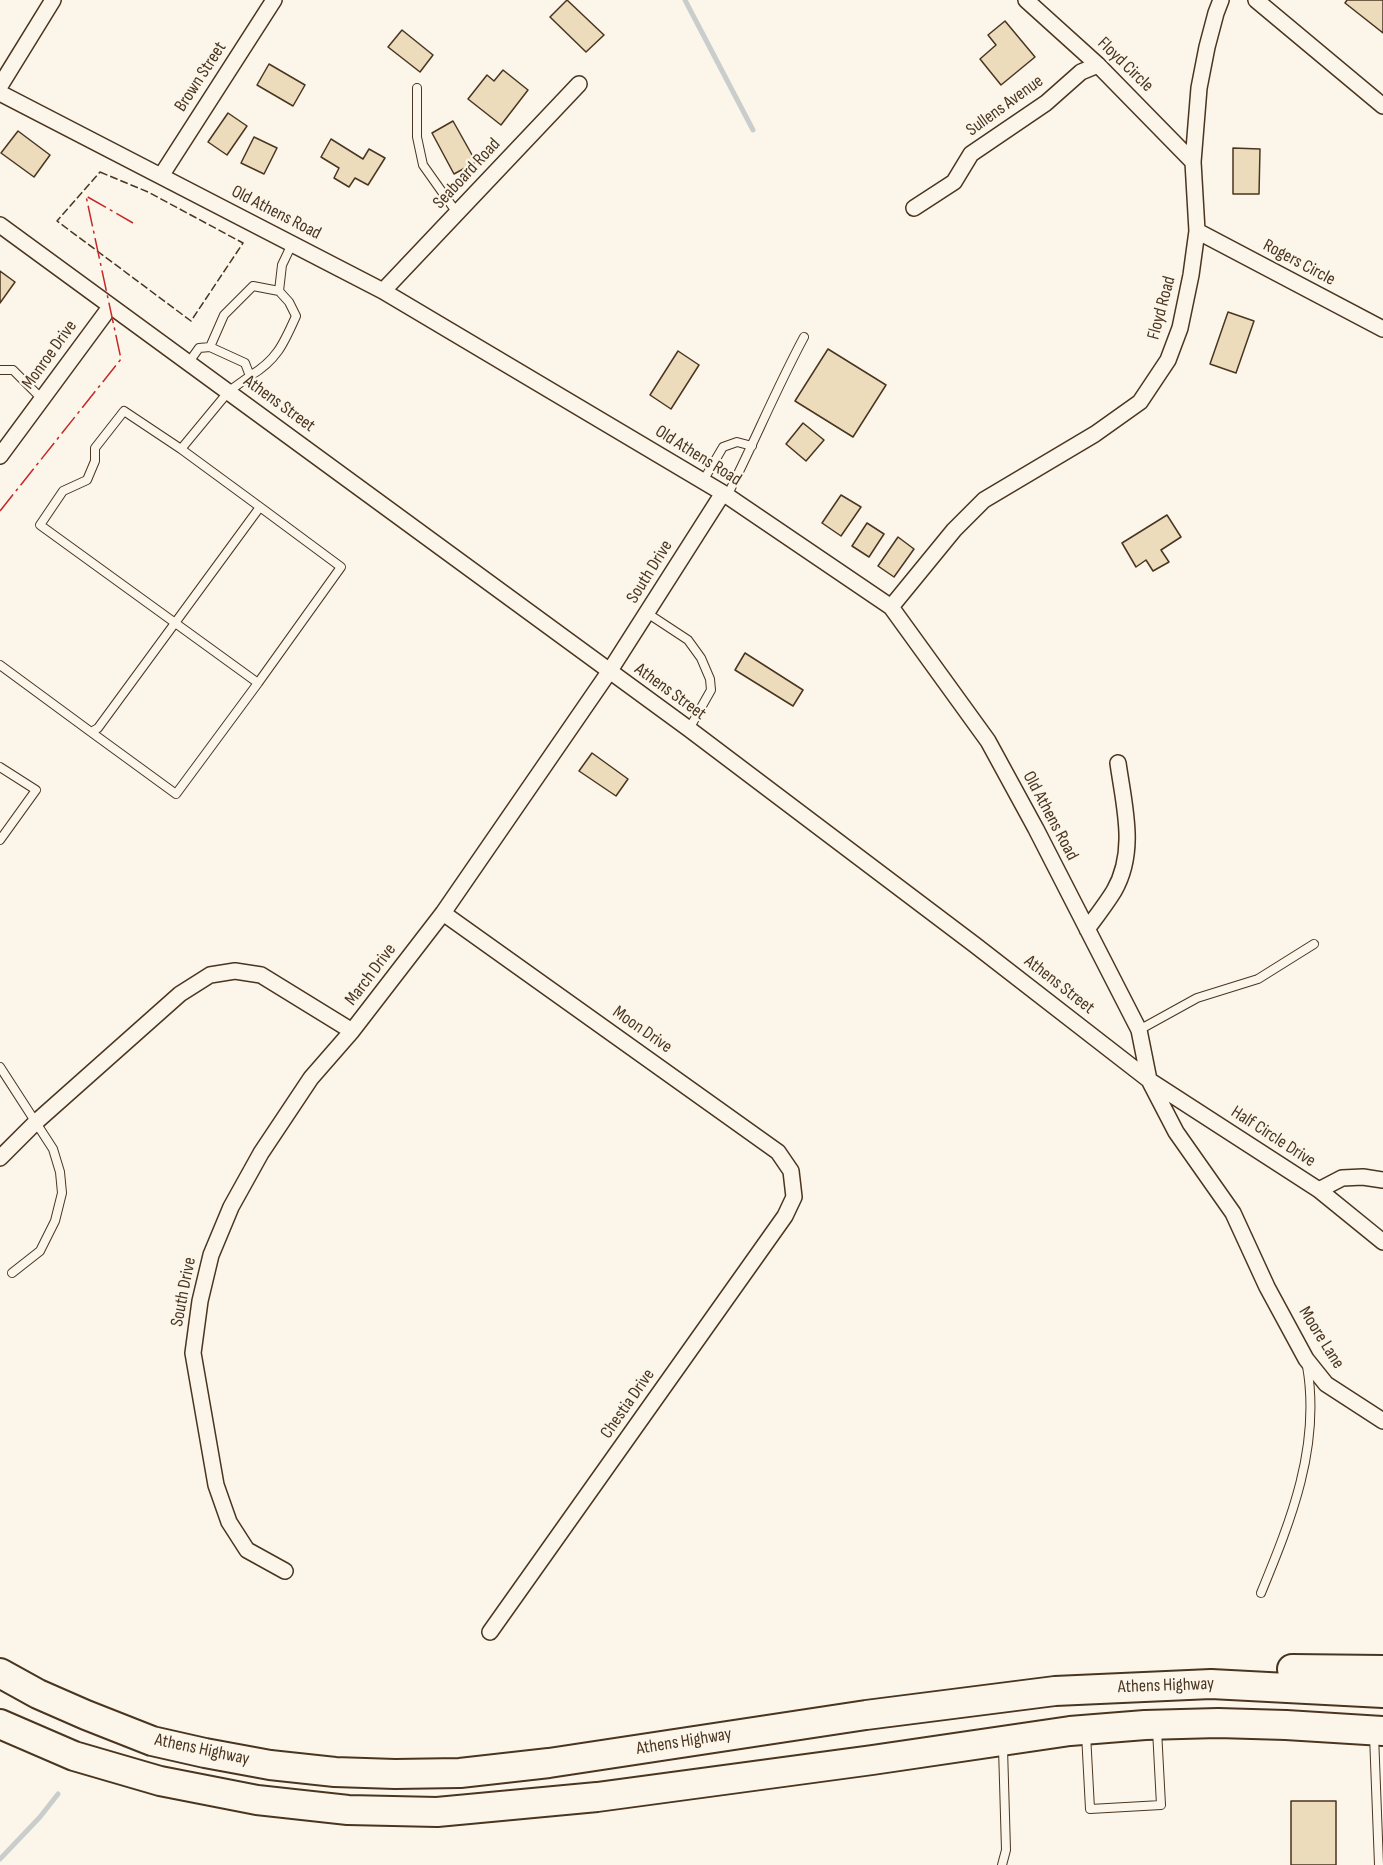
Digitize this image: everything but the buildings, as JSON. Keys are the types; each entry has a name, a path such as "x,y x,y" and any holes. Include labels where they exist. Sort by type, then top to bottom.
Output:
{"highway":[{"path":"1137,1686 1206,1669 1383,1670"},
{"name":"Athens Highway","path":"0,1673 38,1694 152,1741 270,1765 335,1772 395,1774 460,1773 527,1765 866,1715 1054,1691 1211,1684 1383,1693"},
{"name":"Athens Highway","path":"0,1724 74,1756 160,1781 257,1800 348,1810 437,1812 597,1797 1086,1730 1218,1723 1378,1731"}],"street":[{"path":"0,86 53,0"},
{"name":"Brown Street","path":"161,176 274,0"},
{"name":"Floyd Circle","path":"1026,0 1098,65 1193,162"},
{"name":"Floyd Road","path":"891,607 954,530 984,500 1095,434 1140,402 1168,360 1180,328 1191,274 1197,231 1193,162 1199,87 1221,0"},
{"path":"1256,0 1383,106"},
{"name":"Sullens Avenue","path":"914,208 954,183 971,154 1046,103 1081,72 1098,65"},
{"name":"Seaboard Road","path":"383,291 579,84"},
{"name":"Old Athens Road","path":"0,93 383,291 703,481 891,607 988,741 1139,1030 1149,1080"},
{"name":"Athens Street","path":"0,225 688,729 975,945 1149,1080 1176,1132 1233,1213 1251,1253"},
{"name":"Rogers Circle","path":"1197,231 1383,329"},
{"name":"Monroe Drive","path":"0,456 110,306"},
{"name":"South Drive","path":"609,672 725,495"},
{"name":"March Drive","path":"0,1158 36,1122 180,994 210,975 235,971 261,975 352,1031 443,913 609,672"},
{"path":"1087,929 1115,890 1126,859 1129,837 1118,763"},
{"name":"Moon Drive","path":"443,913 778,1152 790,1172 794,1197"},
{"name":"South Drive","path":"285,1570 247,1550 229,1522 216,1485 193,1353 200,1301 212,1255 231,1207 261,1154 311,1078 352,1031"},
{"name":"Half Circle Drive","path":"1149,1080 1319,1190 1342,1178 1363,1177 1383,1180"},
{"path":"1319,1190 1383,1242"},
{"name":"Chestia Drive","path":"490,1632 785,1216 794,1197"},
{"name":"Moore Lane","path":"1251,1253 1306,1359 1326,1384 1383,1421"}],"lane":[{"path":"417,87 417,137 423,165 457,213"},
{"path":"279,291 282,265 292,244"},
{"path":"181,449 229,391 265,367 281,349 296,316 289,302 279,291 253,286 224,315 210,347"},
{"path":"725,495 752,446 778,384 804,337"},
{"path":"189,362 199,348 210,347 245,363 250,376"},
{"path":"0,370 13,370 42,399"},
{"path":"0,665 176,794 258,683 341,567 181,449 124,411 95,448 95,461 87,480 63,491 40,525 258,683"},
{"path":"703,481 723,447 737,442 752,446"},
{"path":"91,732 98,728 260,507"},
{"path":"647,613 688,640 701,658 711,679 711,690 688,729"},
{"path":"0,766 36,790 0,840"},
{"path":"1139,1030 1197,998 1257,980 1314,944"},
{"path":"0,1067 53,1149 60,1172 62,1193 55,1221 40,1251 12,1273"},
{"path":"1261,1593 1286,1534 1298,1496 1311,1434 1311,1389 1306,1359"},
{"path":"1086,1730 1090,1809 1161,1805 1156,1725"},
{"path":"1378,1731 1379,1865"},
{"path":"1002,1865 1006,1850 1003,1740"}],"waterway":[{"path":"685,0 753,130"},
{"path":"0,1859 40,1817 58,1794"}],"fence":[{"path":"100,172 148,192 243,243 191,321 57,221 100,172"}],"power":[{"path":"0,511 121,359 86,196 133,223"}]}
